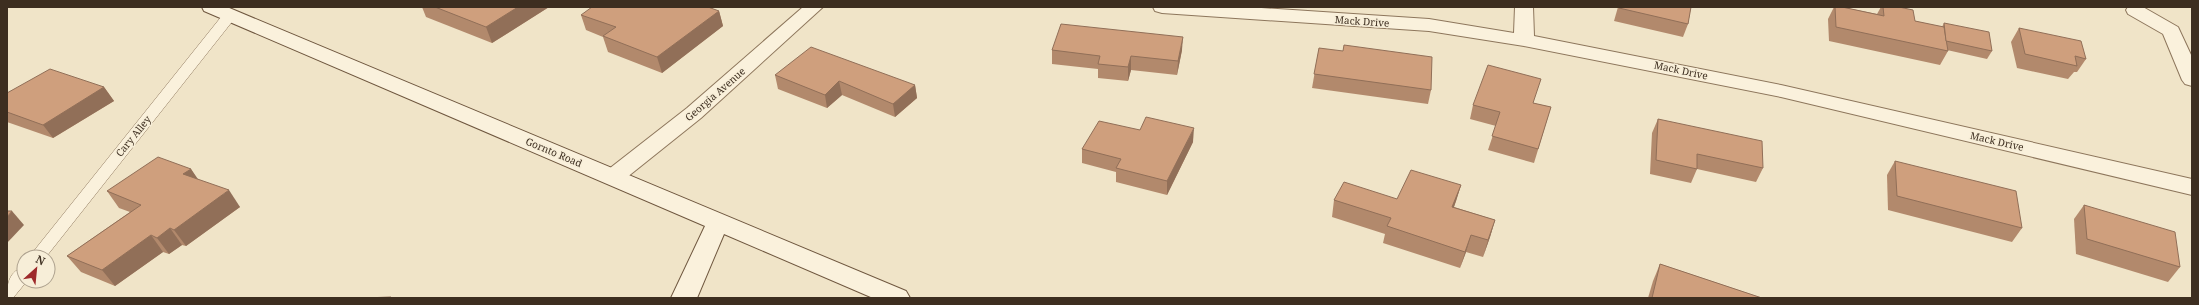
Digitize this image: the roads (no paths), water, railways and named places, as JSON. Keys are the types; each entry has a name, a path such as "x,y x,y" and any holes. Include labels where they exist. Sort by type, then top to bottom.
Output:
{"street":[{"name":"Georgia Avenue","path":"614,178 694,113 814,7"},
{"name":"Mack Drive","path":"1162,7 1429,25 1524,40 1781,91 2192,187"},
{"path":"1524,7 1524,40"},
{"path":"2134,10 2171,31 2192,80"},
{"name":"Gornto Road","path":"221,11 897,298"},
{"path":"684,298 718,222"}],"lane":[{"name":"Cary Alley","path":"43,249 221,11"},
{"path":"7,294 16,283"}]}
